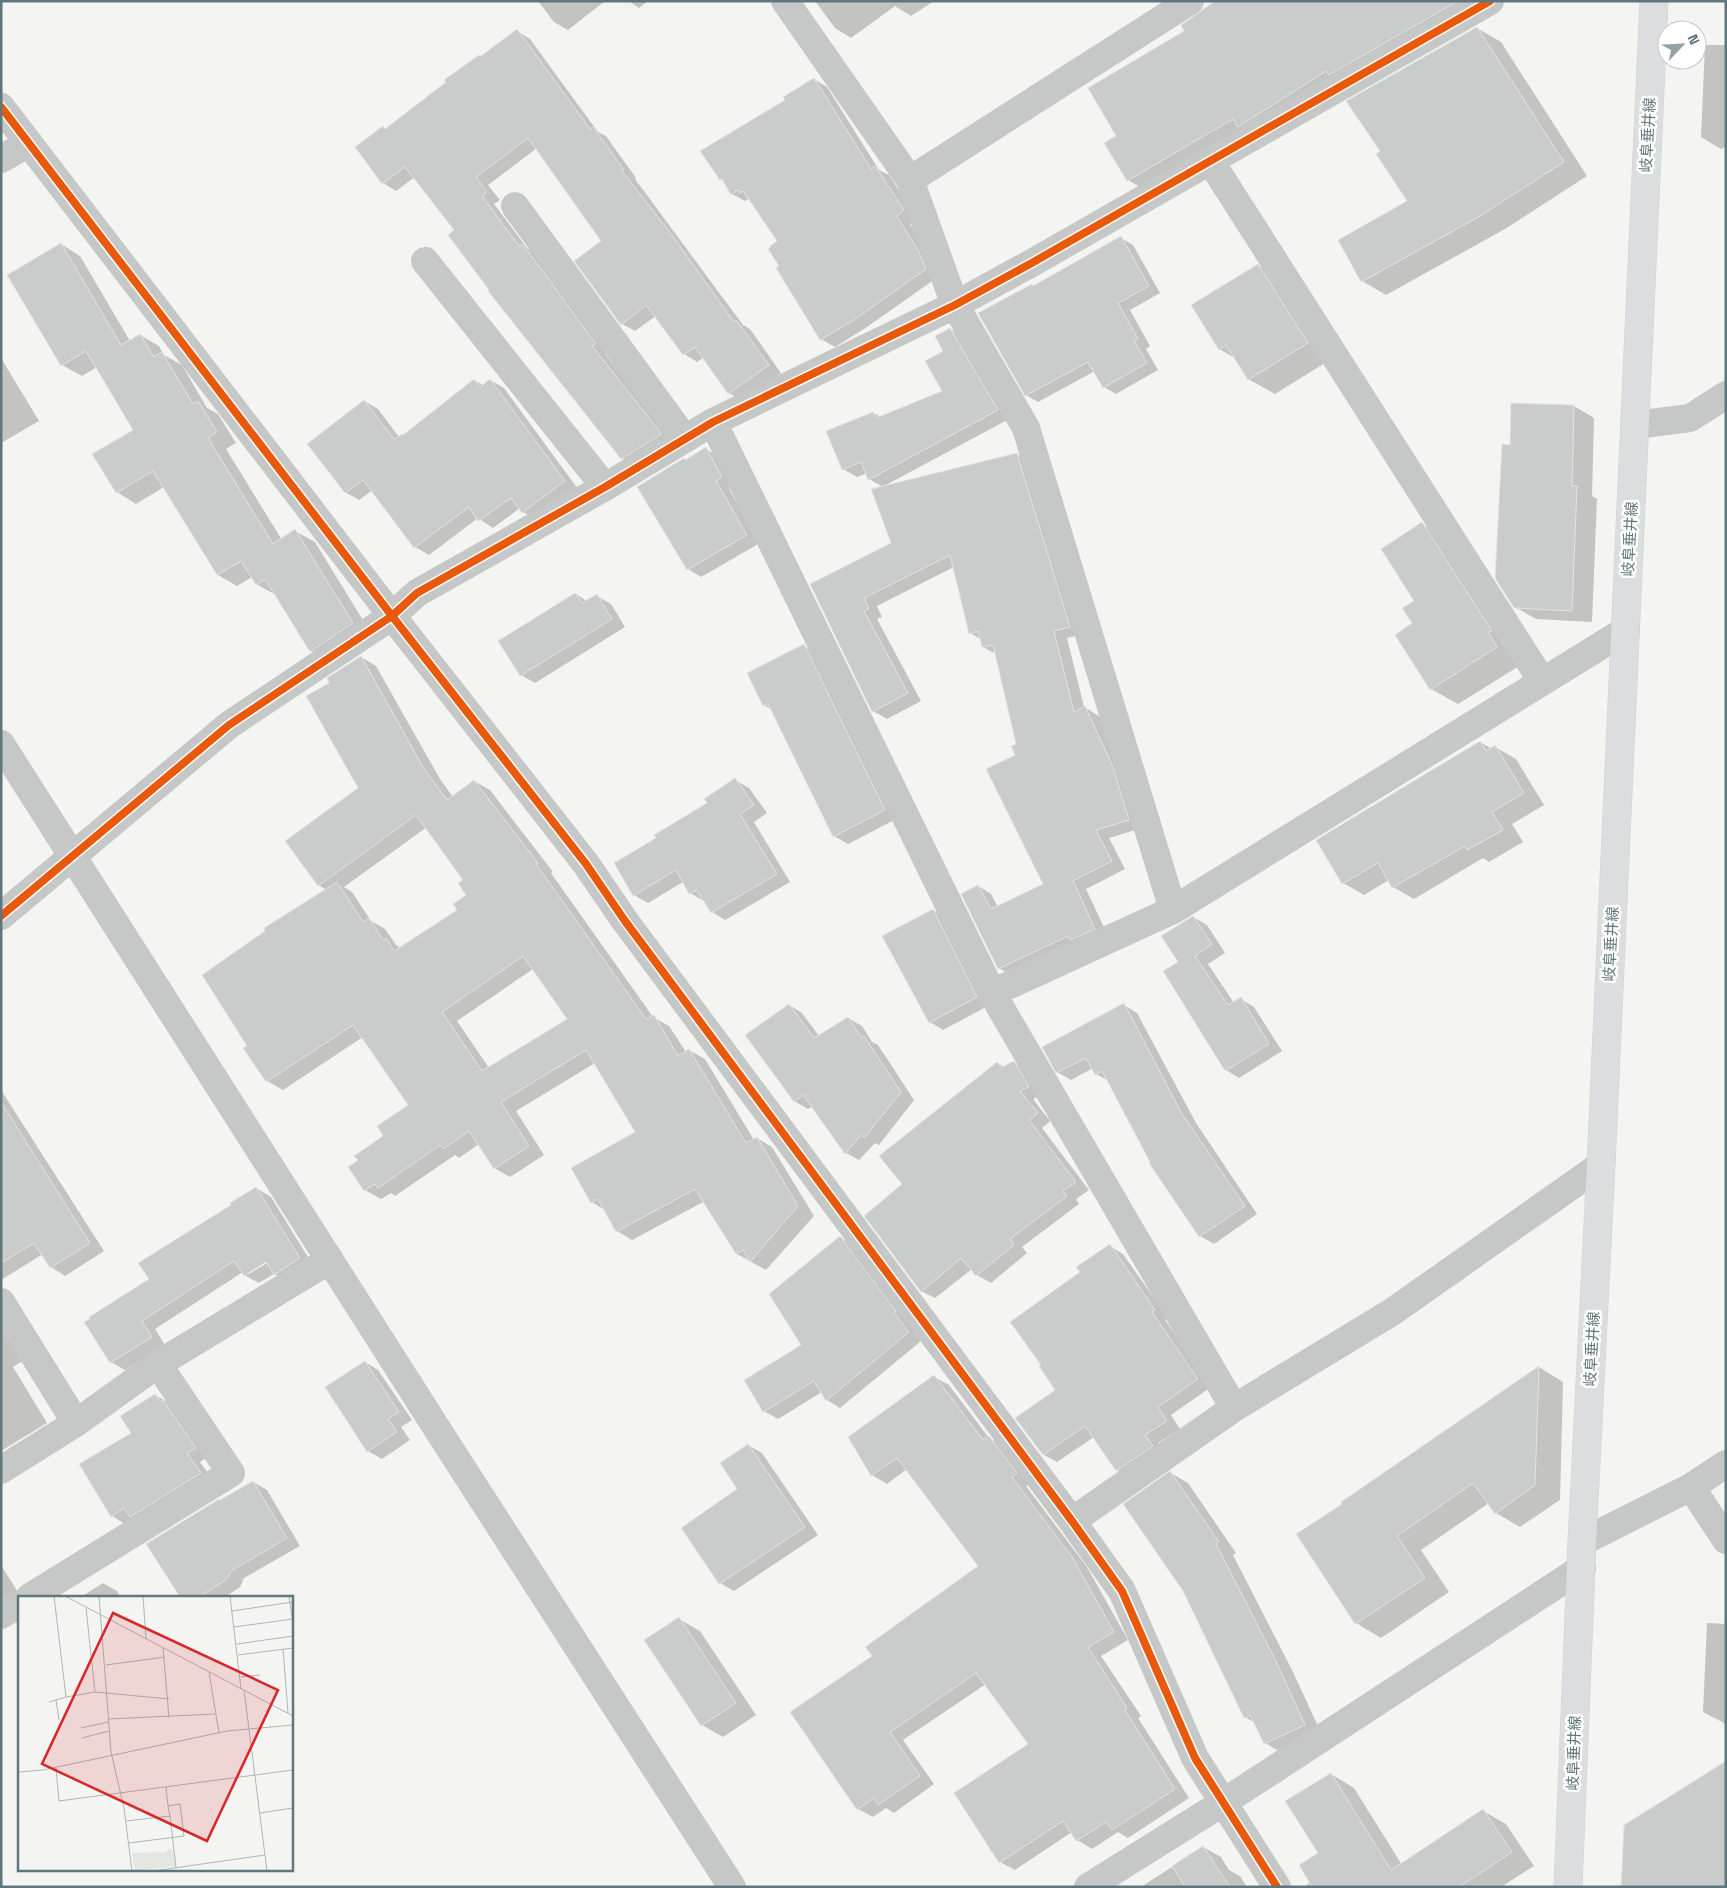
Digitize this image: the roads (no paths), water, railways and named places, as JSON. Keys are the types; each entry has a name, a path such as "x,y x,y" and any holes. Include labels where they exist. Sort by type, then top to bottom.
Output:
{"main road":[{"name":"岐阜垂井線","path":"1568,1887 1654,1"}],"street":[{"path":"785,1 910,180 955,305 1026,428 1173,910"},
{"path":"910,180 1190,1"},
{"path":"1,916 229,725 392,616 416,593 605,487 713,422 955,305 1211,162 1490,1"},
{"path":"1,107 392,616 586,864 624,921 1072,1521 1122,1591 1195,1758 1277,1887"},
{"path":"1,159 29,143"},
{"path":"1211,162 1542,681"},
{"path":"514,206 685,439"},
{"path":"425,261 605,487"},
{"path":"1635,425 1690,418 1726,395"},
{"path":"713,422 992,993 1234,1408"},
{"path":"992,993 1173,910 1626,630"},
{"path":"1,744 732,1887"},
{"path":"1072,1521 1234,1408 1392,1312 1602,1165"},
{"path":"1,1470 76,1423 158,1364 330,1260"},
{"path":"1,1302 76,1423"},
{"path":"32,1596 231,1473 158,1364"},
{"path":"1088,1887 1224,1802 1582,1555 1726,1464"},
{"path":"1691,1487 1726,1540"},
{"path":"1,1615 18,1605"}]}
